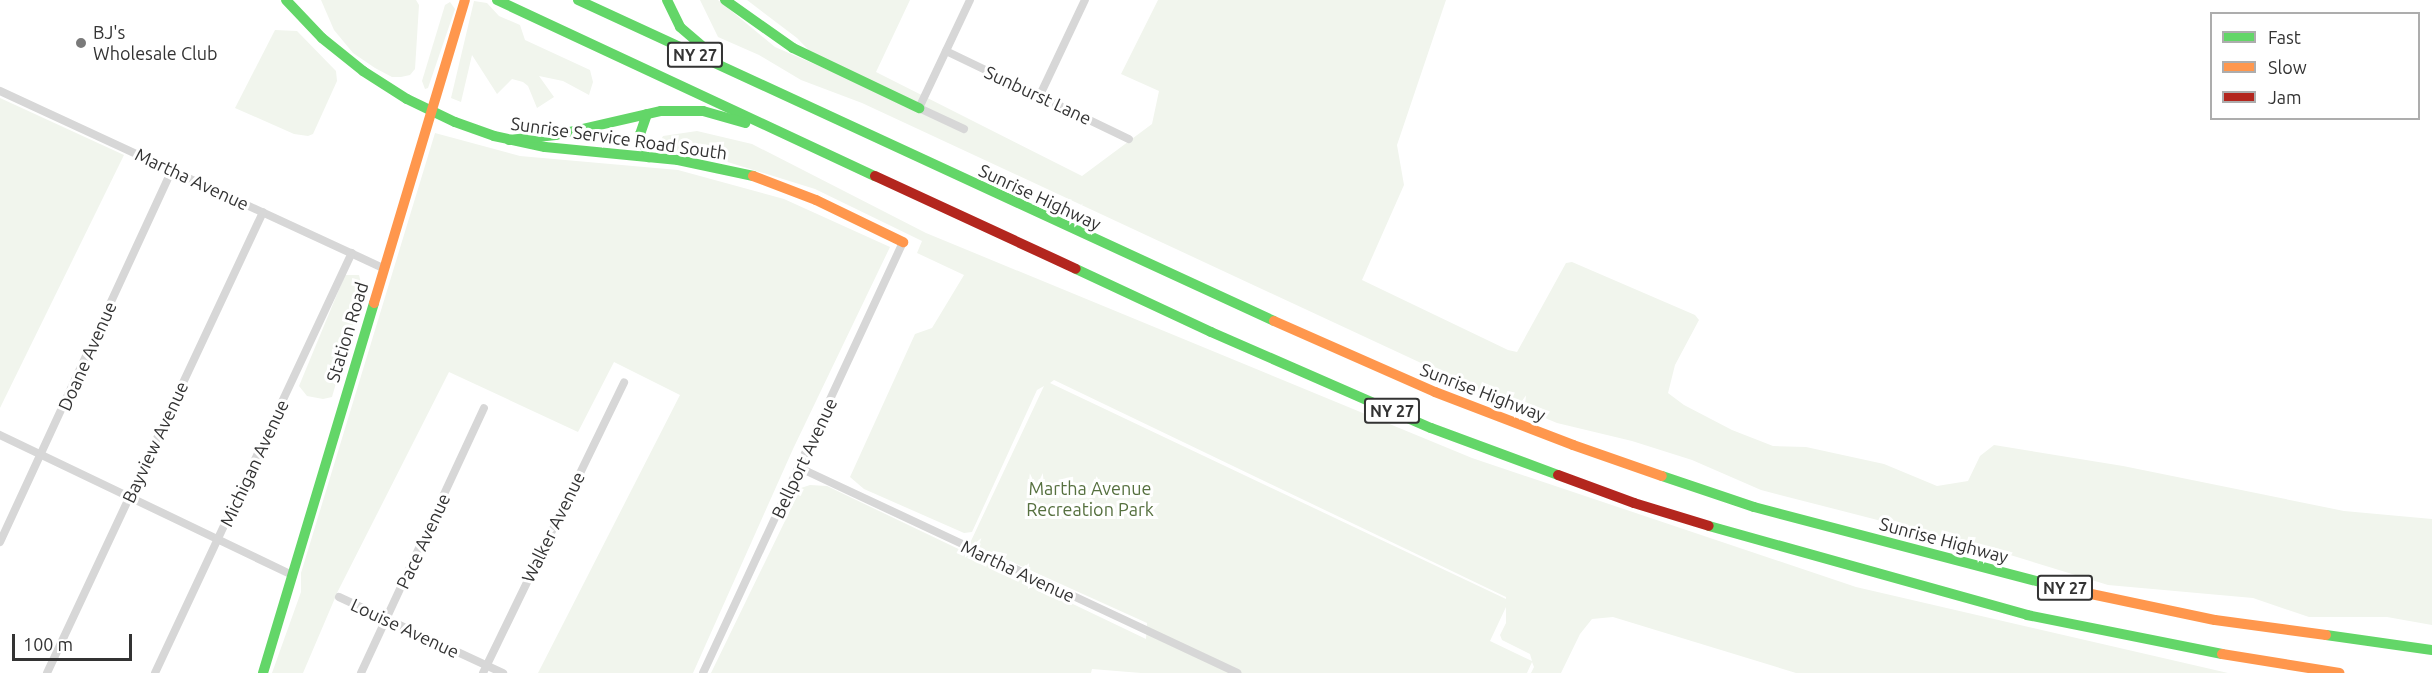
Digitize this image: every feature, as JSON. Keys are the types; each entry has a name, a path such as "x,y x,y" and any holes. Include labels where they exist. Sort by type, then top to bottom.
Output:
{"main road":[{"name":"Sunrise Service Road South","path":"286,0 349,61 393,91 430,111 509,140 554,148 705,164 770,182 903,242"},
{"name":"Station Road","path":"263,673 465,0"},
{"name":"NY 27","path":"497,0 1211,333 1431,428 1634,503 1768,544 2027,615 2223,654 2339,673"},
{"name":"Sunrise Highway","path":"578,0 813,111 1435,393 1573,445 1754,507 2072,590 2214,620 2432,650"},
{"path":"667,0 680,27 706,51 813,111"},
{"path":"725,0 793,48 919,108"},
{"path":"509,140 556,135 647,114 690,110 717,114 834,156"},
{"path":"647,114 640,134 649,157"}],"street":[{"path":"964,129 919,108 970,0"},
{"path":"1040,95 1085,0"},
{"name":"Sunburst Lane","path":"946,51 1129,139"},
{"name":"Martha Avenue","path":"0,91 383,268"},
{"name":"Doane Avenue","path":"0,542 172,170"},
{"name":"Bayview Avenue","path":"47,673 263,212"},
{"name":"Bellport Avenue","path":"703,673 903,242"},
{"name":"Michigan Avenue","path":"156,673 352,253"},
{"name":"Walker Avenue","path":"485,669 624,382"},
{"name":"Pace Avenue","path":"361,673 483,408"},
{"path":"0,435 292,576"},
{"name":"Martha Avenue","path":"800,468 1237,673"},
{"name":"Louise Avenue","path":"339,597 485,669 502,673"}],"green space":[{"path":"321,0 416,0 419,5 415,69 410,75 392,77 353,53 334,30"},
{"path":"700,0 718,0 775,47 828,70 797,38 747,0 910,0 876,72 1082,176 1152,124 1159,91 1121,74 1158,0 1446,0 1397,145 1404,185 1362,280 1508,350 1517,352 1566,263 1572,262 1695,315 1699,320 1675,365 1668,393 1684,405 1732,430 1773,446 1806,447 1884,464 1937,486 1968,481 1980,456 1994,445 2123,466 2344,511 2432,519 2432,625 2387,617 2309,617 2253,598 2108,585 1994,550 1761,490 1692,460 1632,441 1557,423 1492,396 862,103 801,80 759,55 718,37"},
{"path":"474,1 487,3 499,16 520,25 525,40 590,70 593,82 589,95 563,81 539,76 554,97 537,108 528,86 523,82 512,79 497,94 472,55 461,102 451,98"},
{"path":"450,2 455,9 428,88 425,89 422,81 445,5"},
{"path":"275,30 297,31 336,71 337,81 313,134 308,136 294,134 235,108"},
{"path":"0,98 124,155 0,408"},
{"name":"Martha Avenue Recreation Park","path":"697,131 752,144 926,233 1472,458 1856,587 2228,673 1796,673 1613,617 1592,619 1580,634 1561,673 1531,673 1534,667 1532,662 1527,673 1141,673 1092,669 1091,673 711,673 801,488 810,485 827,486 1146,639 1147,623 970,543 1044,386 1037,390 972,532 964,533 864,489 850,477 915,334 932,328 964,275 917,253 922,241 815,189 705,155 681,153 660,142 663,136","holes":["1054,380 1506,597 1506,599 1050,383","1506,607 1506,623 1500,635 1502,640 1530,654 1532,661 1490,641"]},
{"path":"435,133 520,156 678,170 784,199 890,247 793,449 693,673 538,673 680,395 614,362 578,432 449,372 338,591 303,673 272,673 301,592 301,573"},
{"path":"345,275 359,275 363,291 332,397 323,399 307,396 299,386"}],"traffic: fast":[{"path":"286,0 322,38 363,71 407,99 455,122 494,136 545,147 678,160 753,176"},
{"path":"497,0 875,176"},
{"path":"578,0 1274,321"},
{"path":"667,0 680,27 716,58"},
{"path":"725,0 793,48 919,108"},
{"path":"509,140 556,135 661,111 703,111 745,123"},
{"path":"647,114 640,134 649,157"},
{"path":"1076,269 1211,332 1431,428 1558,475"},
{"path":"263,673 374,303"},
{"path":"1662,476 1754,507 2058,587"},
{"path":"1709,526 2027,615 2222,654"},
{"path":"2326,635 2432,650"}],"traffic: slow":[{"path":"374,303 465,0"},
{"path":"753,176 816,200 903,242"},
{"path":"1274,321 1435,392 1573,445 1662,476"},
{"path":"2058,587 2215,620 2326,635"},
{"path":"2222,654 2339,673"}],"traffic: jam":[{"path":"875,176 1076,269"},
{"path":"1558,475 1634,503 1709,526"}],"place":[{"name":"BJ's Wholesale Club","path":"81,43"}]}
